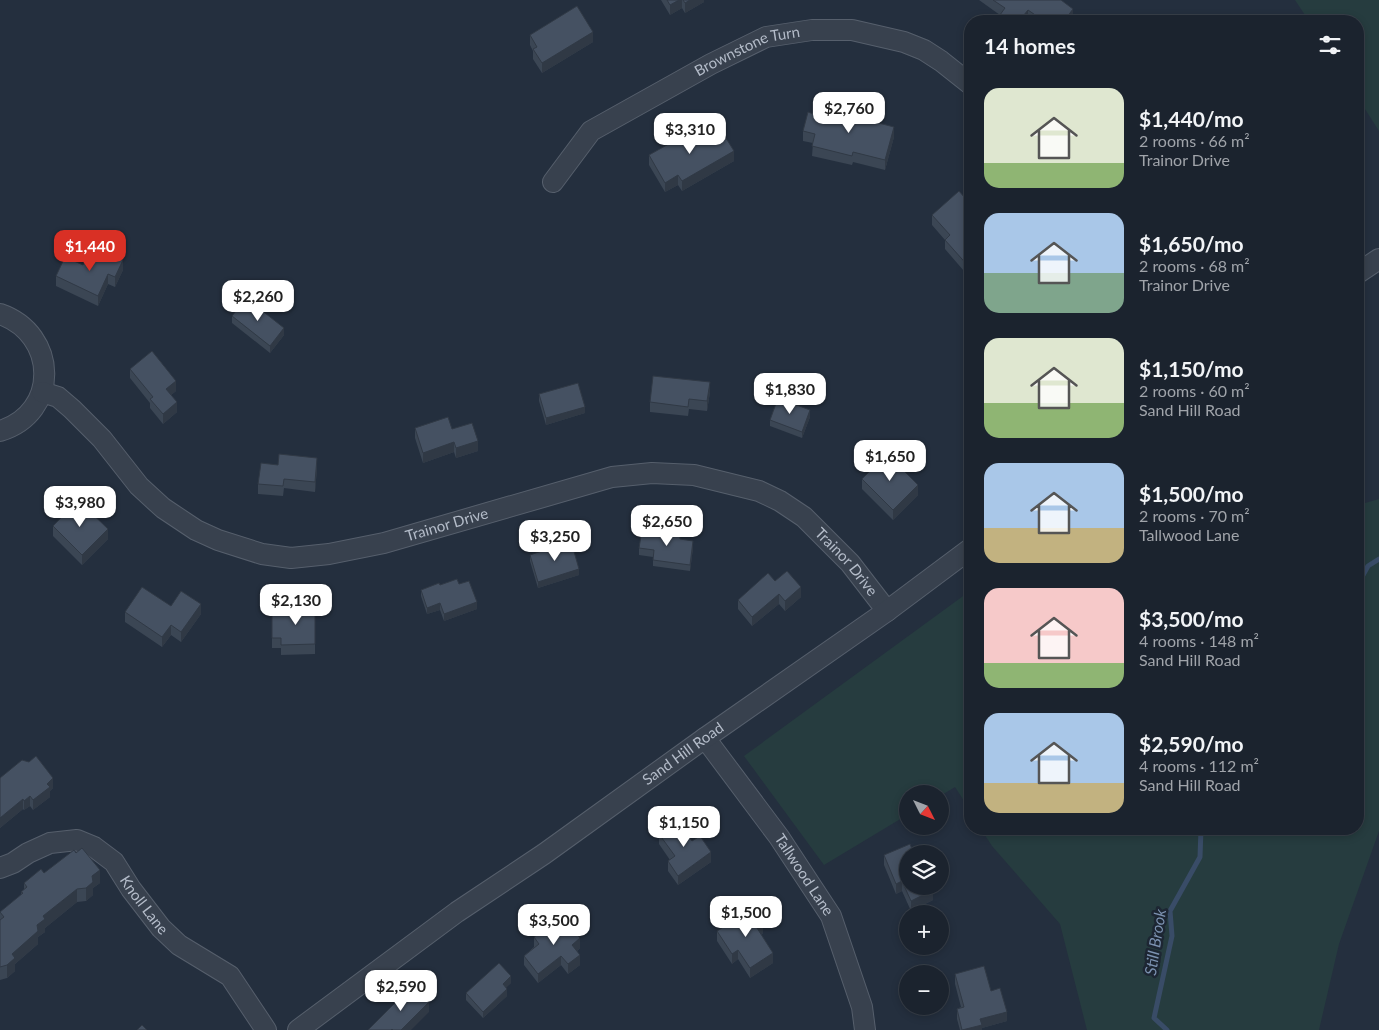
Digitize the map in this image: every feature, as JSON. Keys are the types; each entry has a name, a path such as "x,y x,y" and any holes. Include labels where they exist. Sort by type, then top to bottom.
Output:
{"street":[{"name":"Brownstone Turn","path":"553,182 591,131 711,64 766,38 812,30 852,30 904,42 924,50 942,61 964,79"},
{"path":"1364,269 1379,259"},
{"path":"0,314 19,323 33,336 42,354 45,373 42,392 34,407 23,419 9,428 0,431"},
{"name":"Trainor Drive","path":"42,392 58,397 72,409 102,439 139,486 163,508 196,530 218,540 262,554 291,558 329,554 384,543 612,477 652,473 694,475 759,491 780,501 804,517 850,563 887,611"},
{"name":"Sand Hill Road","path":"298,1030 457,912 544,854 964,554"},
{"name":"Tallwood Lane","path":"705,738 779,837 831,916 862,1007 866,1030"},
{"name":"Knoll Lane","path":"0,868 50,843 76,840 94,847 114,862 131,889 161,928 179,945 230,976 266,1030"}],"green space":[{"path":"1295,0 1379,0 1379,131 1364,107 1364,15 1305,15"},
{"path":"1379,499 1379,831 1339,944 1319,1030 1087,1030 1060,924 992,846 985,835 1364,835 1364,503"},
{"path":"964,595 964,801 955,787 949,791 949,785 899,785 899,820 824,865 744,756"}],"building":[{"path":"667,0 679,0 670,5"},
{"path":"993,0 1061,0 1073,9 1068,15 1035,15 1028,10 1024,15 1000,15 1005,8"},
{"path":"577,6 593,32 542,63 533,49 537,47 530,35"},
{"path":"821,108 894,127 885,160 853,152 852,156 812,146 815,134 803,131 808,112 819,116"},
{"path":"716,127 721,137 724,135 734,151 682,181 678,175 665,183 649,155 690,132 695,139"},
{"path":"959,191 964,197 964,261 945,240 950,235 932,215"},
{"path":"108,252 123,260 115,277 108,274 98,296 56,276 65,257 83,265 88,253 104,261"},
{"path":"246,298 284,328 270,346 232,316"},
{"path":"152,351 176,381 166,389 177,402 163,414 150,399 153,397 130,369"},
{"path":"653,376 710,382 707,401 689,399 688,407 650,402"},
{"path":"578,383 585,407 546,418 539,394"},
{"path":"778,398 810,410 802,432 770,420"},
{"path":"448,417 452,429 472,423 478,441 456,448 454,442 423,453 415,428"},
{"path":"279,454 317,458 315,482 284,479 283,486 258,484 261,463 278,465"},
{"path":"887,454 918,485 893,510 862,479"},
{"path":"78,500 108,529 82,555 53,526"},
{"path":"642,530 680,536 680,539 693,541 690,565 653,560 654,550 639,548"},
{"path":"571,541 579,569 538,582 530,555"},
{"path":"787,571 801,587 785,601 779,594 752,617 738,600 768,573 775,581"},
{"path":"457,579 459,584 469,581 477,602 444,614 440,603 427,608 421,590"},
{"path":"142,587 171,606 181,591 201,604 181,632 171,625 162,637 125,612"},
{"path":"290,606 315,606 315,644 281,645 281,638 272,638 272,615 291,615"},
{"path":"36,756 53,778 47,784 50,787 33,800 30,796 24,801 23,799 0,818 0,778 22,760 29,762"},
{"path":"678,820 692,841 700,836 711,852 678,876 668,861 675,856 659,834"},
{"path":"82,848 100,870 92,876 93,882 86,888 77,889 43,916 45,919 37,925 38,931 12,954 15,958 7,965 0,967 0,920 4,917 0,912 23,893 21,892 27,887 24,883 41,869 44,873 74,850 76,853"},
{"path":"899,849 899,882 896,884 884,855"},
{"path":"908,895 923,895 911,901"},
{"path":"754,908 763,923 757,928 773,953 750,968 738,950 732,954 717,931"},
{"path":"562,916 580,938 572,945 580,955 568,964 561,956 538,974 524,956 539,944 534,937"},
{"path":"499,963 511,976 503,984 507,989 483,1012 466,993"},
{"path":"984,966 991,991 1000,988 1007,1012 980,1019 982,1025 962,1030 957,1009 964,1007 955,974"},
{"path":"415,988 429,1002 401,1030 368,1030 401,997 403,999"},
{"path":"142,1025 147,1030 137,1030"}],"waterway":[{"name":"Still Brook","path":"1364,573 1368,566 1379,559"},
{"name":"Still Brook","path":"1167,1030 1154,1018 1172,936 1170,911 1200,857 1201,835"}]}
